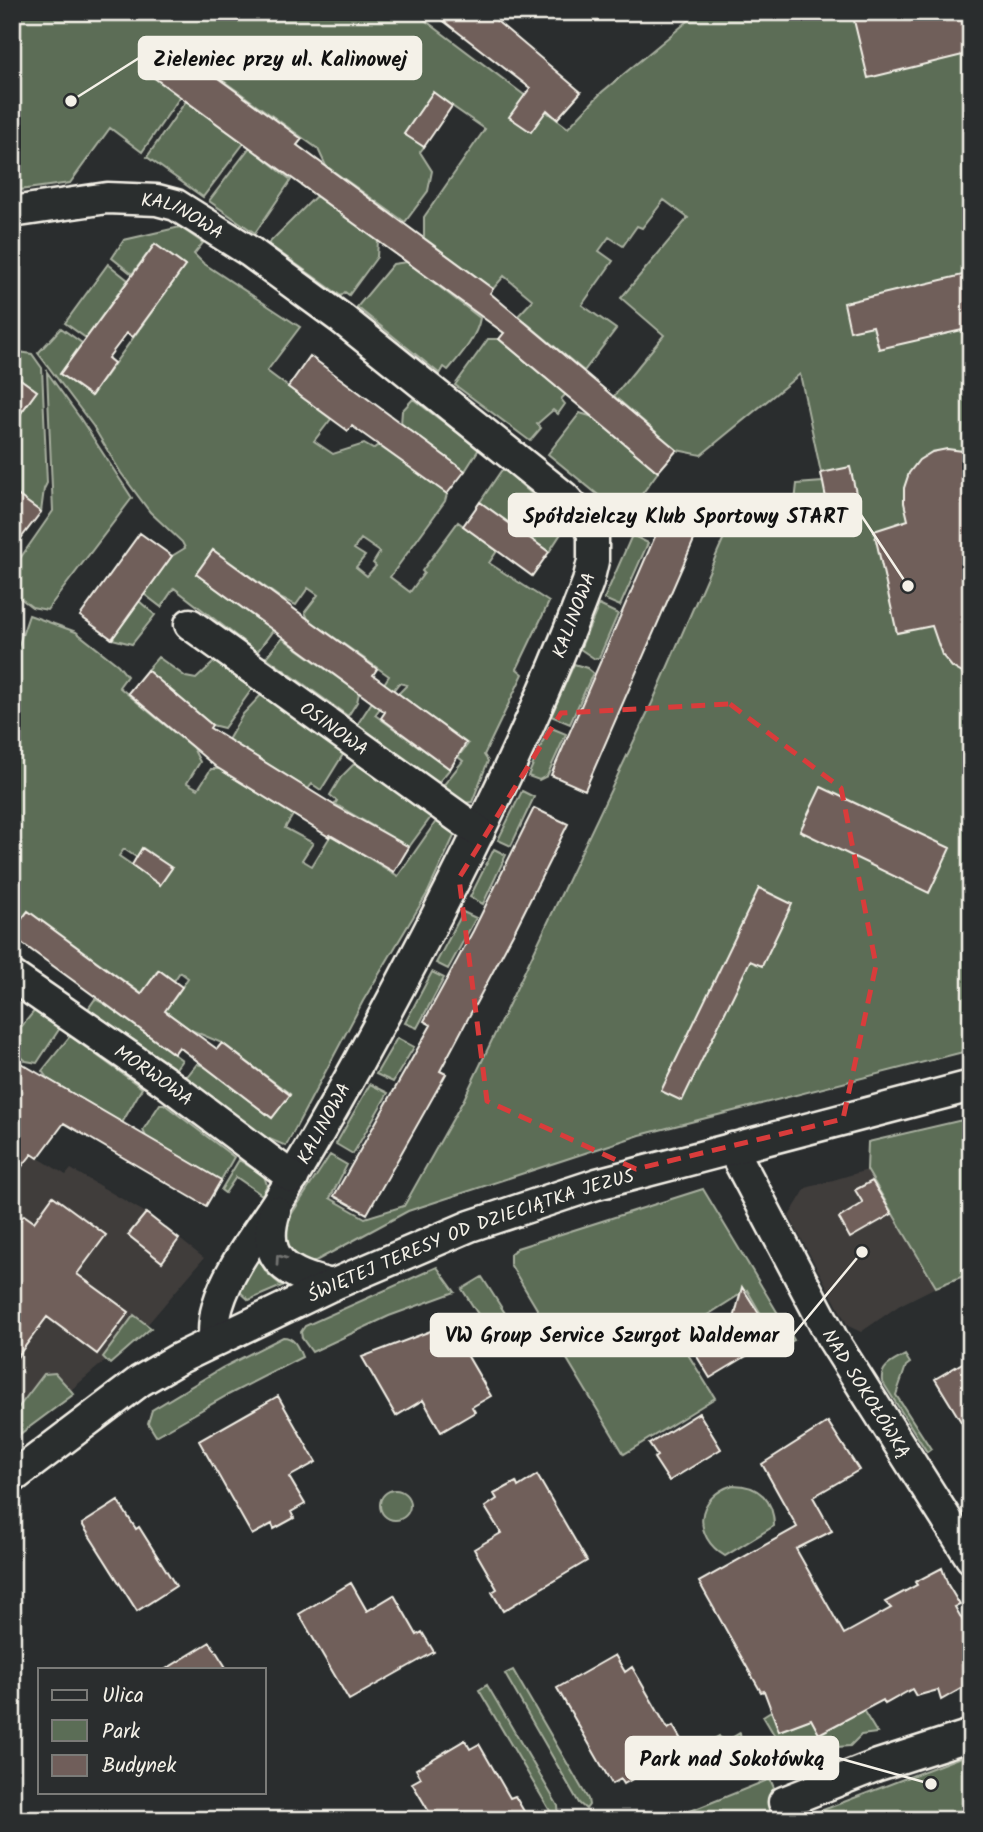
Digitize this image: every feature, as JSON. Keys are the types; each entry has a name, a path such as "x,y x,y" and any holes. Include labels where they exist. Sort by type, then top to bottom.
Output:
{"street":[{"name":"KALINOWA","path":"12,212 107,198 157,200 176,205 249,251 342,319 530,468 564,497 587,522 594,546 588,582 480,832 380,1022 285,1190 232,1273 214,1320 214,1341"},
{"name":"OSINOWA","path":"190,624 480,832"},
{"name":"MORWOWA","path":"12,976 172,1086 285,1190"},
{"name":"ŚWIĘTEJ TERESY OD DZIECIĄTKA JEZUS","path":"12,1478 140,1381 214,1341 331,1285 470,1226 533,1204 732,1148 971,1086"},
{"name":"NAD SOKOŁÓWKĄ","path":"732,1148 832,1338 971,1558"},
{"name":"KALINOWA","path":"285,1190 272,1220 271,1242 278,1259 296,1275 331,1285"},
{"path":"785,1802 878,1765 971,1735"}],"highlighted area":[{"path":"730,704 841,788 876,965 843,1119 636,1169 487,1101 459,878 561,713"}],"shaded area":[{"path":"12,1139 66,1175 71,1169 146,1213 204,1258 147,1325 71,1390 12,1433"},
{"path":"867,1170 936,1287 900,1305 861,1332 848,1326 789,1216 806,1188"}],"green space":[{"path":"12,12 205,12 214,19 219,12 414,12 568,128 602,92 699,12 971,12 971,1050 640,1135 408,1211 310,1264 292,1255 286,1241 285,1224 330,1155 347,1165 330,1198 365,1218 404,1206 464,1099 652,703 738,505 795,502 797,484 823,482 800,374 701,455 677,450 614,396 664,335 621,298 688,218 664,200 642,228 637,226 623,246 609,237 599,251 613,261 582,305 616,329 584,371 518,316 533,300 504,276 493,289 424,238 424,217 485,129 433,93 405,133 424,147 420,152 432,171 428,191 405,222 326,166 318,149 172,44 150,74 180,97 142,152 110,128 70,183 12,191"},
{"path":"186,101 244,143 203,197 147,157"},
{"path":"250,147 291,180 255,233 209,201"},
{"path":"316,196 378,241 377,257 349,295 345,292 341,296 268,244"},
{"path":"180,227 203,243 194,254 203,263 300,327 267,371 331,419 314,441 333,454 364,444 373,449 378,445 447,494 445,501 390,577 410,592 458,522 497,551 489,563 549,602 517,669 523,674 484,755 488,761 472,802 464,803 442,787 463,761 458,757 468,744 398,694 407,685 399,683 375,715 450,769 438,783 357,725 389,676 308,619 305,612 318,595 308,588 296,605 282,599 213,550 196,574 274,629 257,652 174,588 161,607 144,594 172,556 185,548 150,512 121,473 93,426 38,353 61,328 82,343 60,374 91,396 185,266 155,244 132,274 112,258 124,240","holes":["361,539 380,552 373,563 376,566 367,576 356,567 365,556 354,549"]},
{"path":"407,262 480,318 468,346 448,370 444,367 440,374 357,307 393,264"},
{"path":"108,264 128,280 86,338 65,323"},
{"path":"488,339 499,339 566,394 561,399 565,404 558,414 553,410 537,424 541,428 530,441 455,385"},
{"path":"19,352 32,354 42,368 47,483 41,512 12,493 12,419 15,421 37,391 12,373 12,361"},
{"path":"47,372 132,498 47,610 32,607 12,592 12,570 53,511"},
{"path":"413,399 479,449 465,471 401,424 402,411"},
{"path":"580,413 593,417 658,472 639,498 624,510 613,507 548,454"},
{"path":"501,471 506,471 562,521 564,529 549,552 480,502"},
{"path":"632,535 648,543 620,606 604,599"},
{"path":"139,601 155,615 132,644 112,639"},
{"path":"599,605 618,614 599,658 595,659 580,649"},
{"path":"29,615 76,632 118,665 127,676 119,687 193,748 200,762 187,783 198,789 211,769 220,769 293,815 285,828 313,843 302,860 312,866 331,835 398,876 437,820 455,834 428,892 363,1001 286,1146 260,1135 185,1079 197,1064 204,1066 272,1118 290,1094 222,1043 191,1030 28,911 12,932 12,665","holes":["143,848 171,868 160,884 119,856 124,849 136,857","158,970 174,981 180,972 188,978 174,999 150,982"]},
{"path":"282,638 359,693 348,716 266,657"},
{"path":"158,657 186,677 196,679 214,662 218,663 252,689 224,728 212,725 147,670"},
{"path":"574,664 593,673 570,724 551,716"},
{"path":"261,695 344,753 321,790 312,784 308,789 228,740 243,714"},
{"path":"549,727 566,734 547,776 539,780 528,776"},
{"path":"356,762 431,817 409,847 335,804 337,801 330,795 341,777"},
{"path":"522,791 534,797 511,846 498,840"},
{"path":"494,849 506,855 483,904 470,897"},
{"path":"463,912 476,918 448,969 436,963"},
{"path":"432,972 444,978 417,1028 405,1023"},
{"path":"95,999 182,1060 174,1071 88,1009"},
{"path":"35,1010 60,1028 37,1063 26,1061 12,1049 12,1021 22,1026"},
{"path":"70,1036 142,1088 122,1123 48,1079 42,1071"},
{"path":"397,1038 414,1047 393,1082 376,1074"},
{"path":"370,1084 388,1093 353,1154 336,1144"},
{"path":"160,1104 164,1104 234,1157 221,1180 146,1137 143,1130"},
{"path":"971,1118 971,1273 936,1287 867,1170 868,1142"},
{"path":"239,1160 264,1176 267,1185 262,1195 236,1177 225,1193 221,1190"},
{"path":"703,1189 794,1340 780,1347 747,1290 676,1335 715,1398 624,1454 510,1264 510,1254 517,1248"},
{"path":"257,1256 266,1272 282,1286 249,1300 239,1291"},
{"path":"437,1267 455,1292 389,1316 312,1352 302,1338 301,1332 305,1326"},
{"path":"482,1277 517,1332 497,1344 462,1289"},
{"path":"134,1315 151,1328 110,1364 103,1357"},
{"path":"283,1337 293,1341 302,1357 156,1436 148,1423 152,1410 222,1368"},
{"path":"905,1355 910,1363 906,1366 896,1395 931,1449 927,1452 882,1381 885,1368"},
{"path":"55,1373 74,1394 12,1440 12,1416 44,1374"},
{"path":"733,1485 750,1488 763,1496 771,1509 774,1526 725,1556 714,1548 707,1538 702,1517 711,1498"},
{"path":"395,1490 401,1491 409,1499 409,1511 401,1519 395,1520 389,1519 381,1511 380,1505 381,1499 389,1491"},
{"path":"513,1670 588,1799 589,1805 586,1809 579,1803 505,1674"},
{"path":"487,1685 558,1806 559,1819 553,1816 479,1690"},
{"path":"863,1710 877,1733 861,1735 850,1746 837,1747 834,1743 822,1745 812,1739 792,1738 786,1743 776,1738 763,1716 771,1711 779,1731 811,1719 820,1734"},
{"path":"740,1733 741,1744 705,1760 698,1748 719,1736 723,1743"},
{"path":"971,1753 971,1820 795,1820 810,1815"},
{"path":"770,1779 779,1799 795,1820 668,1820"}],"building":[{"path":"432,12 486,12 581,92 557,119 547,110 531,132 509,117 530,88"},
{"path":"852,12 971,12 971,53 868,78"},
{"path":"171,44 302,139 297,145 493,289 490,293 677,450 658,472 499,339 504,333 149,74"},
{"path":"433,92 452,106 424,147 404,134"},
{"path":"155,244 185,266 133,337 127,333 108,358 114,363 91,396 60,374"},
{"path":"971,273 971,328 879,349 873,326 850,331 844,303"},
{"path":"310,356 465,471 447,494 352,426 348,431 288,387"},
{"path":"12,373 37,391 12,425"},
{"path":"947,449 971,455 971,678 952,667 942,655 932,626 897,633 874,531 908,520 904,488 909,473 919,460 932,452"},
{"path":"850,467 856,493 826,498 821,473"},
{"path":"12,491 41,512 12,550"},
{"path":"480,502 549,552 532,576 463,526"},
{"path":"670,502 704,517 585,790 551,775"},
{"path":"140,533 172,556 112,639 80,616"},
{"path":"213,550 377,669 373,675 466,743 450,769 381,718 385,712 196,574"},
{"path":"147,670 212,725 210,728 334,805 409,847 394,872 330,835 329,837 216,767 128,693"},
{"path":"821,787 950,848 929,893 800,831"},
{"path":"534,808 568,824 440,1071 446,1074 367,1214 334,1196 431,1025 424,1021 473,931"},
{"path":"142,848 172,868 160,885 132,865"},
{"path":"759,888 792,904 762,966 750,961 682,1101 661,1091"},
{"path":"28,911 141,994 159,970 182,987 165,1011 217,1049 222,1043 290,1095 272,1118 179,1047 174,1054 12,936 12,932"},
{"path":"12,1058 221,1180 206,1206 64,1123 38,1158 32,1154 12,1179"},
{"path":"872,1181 892,1214 850,1238 839,1218 863,1203 855,1190"},
{"path":"53,1196 106,1235 77,1274 129,1312 97,1354 47,1317 12,1364 12,1231 24,1215 34,1222"},
{"path":"146,1213 179,1239 162,1262 128,1235"},
{"path":"742,1287 768,1328 761,1332 768,1343 710,1378 688,1342 706,1333 704,1330 733,1323"},
{"path":"449,1324 491,1396 472,1407 475,1412 441,1432 423,1400 396,1416 362,1357"},
{"path":"971,1358 971,1438 935,1379"},
{"path":"278,1396 316,1462 289,1477 305,1504 291,1512 294,1518 274,1529 272,1524 252,1535 199,1441"},
{"path":"699,1413 721,1449 669,1481 654,1458 657,1456 649,1444"},
{"path":"828,1422 859,1470 813,1497 832,1531 796,1549 844,1634 891,1608 885,1602 942,1568 960,1605 955,1607 971,1635 971,1683 941,1700 938,1690 916,1696 912,1689 885,1704 883,1700 819,1734 811,1719 779,1731 764,1691 761,1692 699,1582 797,1527 762,1464"},
{"path":"537,1475 587,1561 503,1611 492,1592 497,1589 474,1549 501,1533 485,1507 497,1499 494,1494 516,1482 518,1487"},
{"path":"118,1501 136,1529 139,1527 176,1586 137,1611 82,1524"},
{"path":"351,1583 367,1611 394,1595 417,1635 422,1632 434,1652 349,1700 299,1614"},
{"path":"210,1642 226,1668 168,1668"},
{"path":"615,1655 625,1672 632,1667 668,1729 673,1726 683,1743 669,1751 672,1756 624,1784 621,1779 612,1784 557,1688"},
{"path":"465,1740 470,1749 479,1744 510,1798 515,1796 525,1813 520,1815 523,1820 434,1820 412,1783 421,1778 416,1769"}],"place":[{"name":"Zieleniec przy ul. Kalinowej","path":"71,101"},
{"name":"Spółdzielczy Klub Sportowy START","path":"908,586"},
{"name":"VW Group Service Szurgot Waldemar","path":"862,1252"},
{"name":"Park nad Sokołówką","path":"931,1784"}]}
